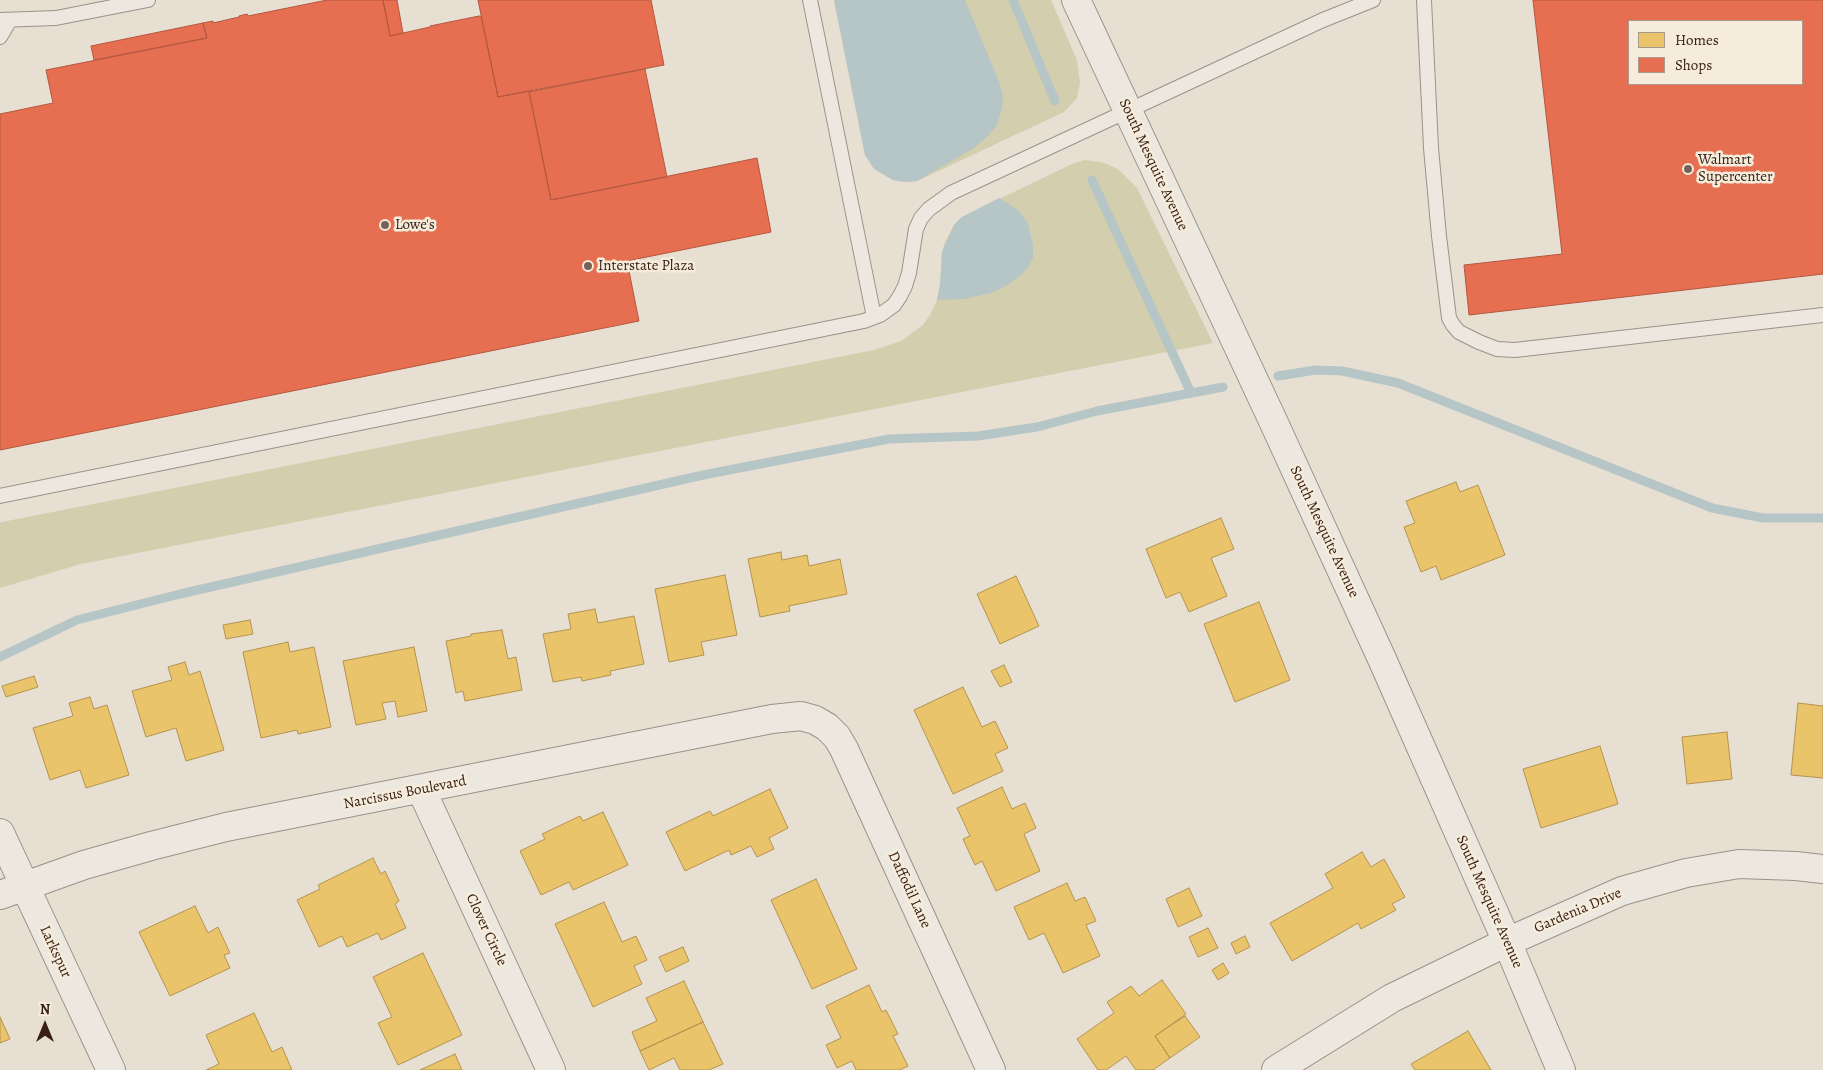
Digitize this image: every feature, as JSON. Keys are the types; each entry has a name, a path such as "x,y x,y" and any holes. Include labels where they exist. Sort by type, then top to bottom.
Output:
{"street":[{"name":"South Mesquite Avenue","path":"1076,0 1374,641 1507,942 1560,1070"},
{"name":"Narcissus Boulevard","path":"12,890 151,846 226,827 421,790 772,718 801,716 815,720"},
{"name":"Daffodil Lane","path":"815,720 827,727 844,749 991,1070"},
{"name":"Clover Circle","path":"421,790 551,1070"},
{"name":"Larkspur","path":"0,833 12,890 110,1070"},
{"name":"Gardenia Drive","path":"1276,1070 1392,998 1507,942 1622,892 1686,873 1739,864 1823,868"}],"lane":[{"path":"0,37 5,20 56,18 148,0"},
{"path":"810,0 874,317"},
{"path":"0,496 864,321 894,305 905,286 909,273 913,241 921,218 934,205 951,193 1332,16 1373,0"},
{"path":"1424,0 1439,236 1449,318 1459,332 1497,348 1515,350 1823,315"}],"shaded area":[{"path":"834,0 1051,0 1077,60 1080,83 1077,98 1064,112 917,181 893,180 874,169 865,155"},
{"path":"834,0 965,0 1000,84 1003,97 997,125 988,136 974,148 917,181 893,180 874,169 865,155"},
{"path":"1085,160 1105,163 1119,170 1137,188 1213,343 81,564 0,588 0,523 2,522 874,350 901,341 923,325 930,315 937,300 942,252 945,242 954,225 962,217 1074,163"},
{"path":"999,198 1019,211 1028,224 1033,245 1033,258 1028,268 1004,287 991,293 964,299 937,300 942,252 954,225 962,217"}],"building: Homes":[{"path":"1456,482 1460,492 1478,485 1505,555 1441,580 1436,566 1421,572 1404,527 1415,523 1406,501"},
{"path":"1221,518 1234,549 1211,558 1227,596 1189,612 1180,592 1166,598 1146,549"},
{"path":"781,552 782,560 807,555 809,566 840,559 847,594 789,606 790,611 760,617 748,559"},
{"path":"725,575 737,635 701,642 704,655 669,662 655,589"},
{"path":"1016,576 1039,626 1000,644 977,594"},
{"path":"1259,602 1290,680 1235,702 1204,624"},
{"path":"595,609 598,623 634,616 644,664 610,671 611,675 582,681 581,677 553,682 543,634 571,629 568,614"},
{"path":"250,620 253,634 226,639 223,625"},
{"path":"502,630 508,659 516,657 522,690 465,701 463,691 456,693 446,641 471,636 471,634"},
{"path":"288,642 290,652 314,647 331,727 298,734 297,730 261,738 243,652"},
{"path":"414,647 427,711 398,717 395,701 382,703 386,719 356,725 343,661"},
{"path":"185,662 189,675 200,671 224,750 186,761 176,728 146,737 132,691 172,680 168,667"},
{"path":"1004,665 1012,682 1000,687 991,671"},
{"path":"34,676 38,687 6,697 2,686"},
{"path":"963,687 982,727 995,721 1008,748 995,754 1003,771 953,794 914,710"},
{"path":"90,697 94,709 107,705 129,775 86,788 80,770 50,780 33,728 73,716 69,703"},
{"path":"1798,703 1823,706 1823,778 1791,775"},
{"path":"1727,732 1732,779 1687,784 1682,737"},
{"path":"1600,746 1618,804 1541,828 1523,769"},
{"path":"1002,787 1012,809 1025,803 1036,828 1024,834 1040,871 996,891 982,861 975,865 963,839 970,836 957,808"},
{"path":"770,789 788,828 769,838 774,849 757,857 751,846 731,855 729,850 685,871 666,832 710,811 713,816"},
{"path":"603,812 628,865 573,890 569,882 541,895 520,851 545,839 542,834 580,816 583,821"},
{"path":"1362,852 1371,867 1384,859 1405,897 1392,904 1396,910 1361,929 1358,923 1292,961 1270,923 1333,888 1325,874"},
{"path":"373,858 381,874 385,871 399,901 395,904 406,928 381,940 378,933 347,947 342,936 319,947 297,900 320,889 318,885"},
{"path":"816,879 857,969 812,989 771,900"},
{"path":"1067,883 1075,901 1085,897 1096,921 1086,925 1100,956 1063,973 1044,933 1029,940 1014,907"},
{"path":"1189,888 1202,916 1178,927 1166,899"},
{"path":"604,902 622,942 636,936 647,960 634,966 642,984 593,1007 555,924"},
{"path":"195,906 208,933 218,927 230,953 224,955 230,968 170,996 139,932"},
{"path":"1208,928 1218,948 1198,957 1189,937"},
{"path":"1245,936 1250,947 1236,954 1231,943"},
{"path":"683,947 689,961 666,972 659,957"},
{"path":"423,953 462,1035 398,1065 378,1023 392,1017 373,977"},
{"path":"1223,963 1229,973 1218,980 1212,970"},
{"path":"1162,980 1186,1014 1155,1036 1170,1058 1153,1070 1136,1070 1126,1056 1106,1070 1098,1070 1077,1039 1114,1013 1107,1002 1131,986 1139,996"},
{"path":"684,981 703,1022 640,1051 632,1032 657,1021 646,998"},
{"path":"869,985 882,1012 886,1010 898,1034 893,1036 908,1066 900,1070 856,1070 852,1061 837,1068 826,1045 841,1038 826,1006"},
{"path":"254,1013 272,1052 282,1047 292,1070 206,1070 219,1064 206,1035"},
{"path":"1185,1016 1200,1037 1170,1058 1155,1036"},
{"path":"0,1017 10,1039 0,1043"},
{"path":"703,1022 723,1064 709,1070 680,1070 674,1058 649,1070 640,1051"},
{"path":"1468,1031 1491,1070 1415,1070 1411,1064"},
{"path":"455,1054 462,1070 420,1070"}],"building: Shops":[{"name":"Lowe's","path":"327,0 383,0 390,36 481,16 498,97 529,91 551,200 757,158 771,232 627,261 639,321 0,450 0,114 53,103 46,70 207,38 203,23 213,21 213,23 247,14 248,16"},
{"path":"383,0 397,0 403,33 390,36"},
{"path":"478,0 651,0 664,65 498,97"},
{"name":"Walmart Supercenter","path":"1533,0 1823,0 1823,274 1469,315 1464,265 1562,254"},
{"path":"203,23 207,38 94,60 91,46"},
{"path":"645,69 667,177 551,200 529,92"}],"waterway":[{"path":"1013,0 1055,101"},
{"path":"1092,180 1191,393"},
{"path":"1278,376 1316,370 1342,371 1398,383 1712,508 1763,518 1823,518"},
{"path":"0,657 77,620 180,594 703,475 889,439 978,436 1037,427 1097,411 1223,387"}],"place":[{"name":"Walmart Supercenter","path":"1688,169"},
{"name":"Lowe's","path":"385,225"},
{"name":"Interstate Plaza","path":"588,266"}]}
